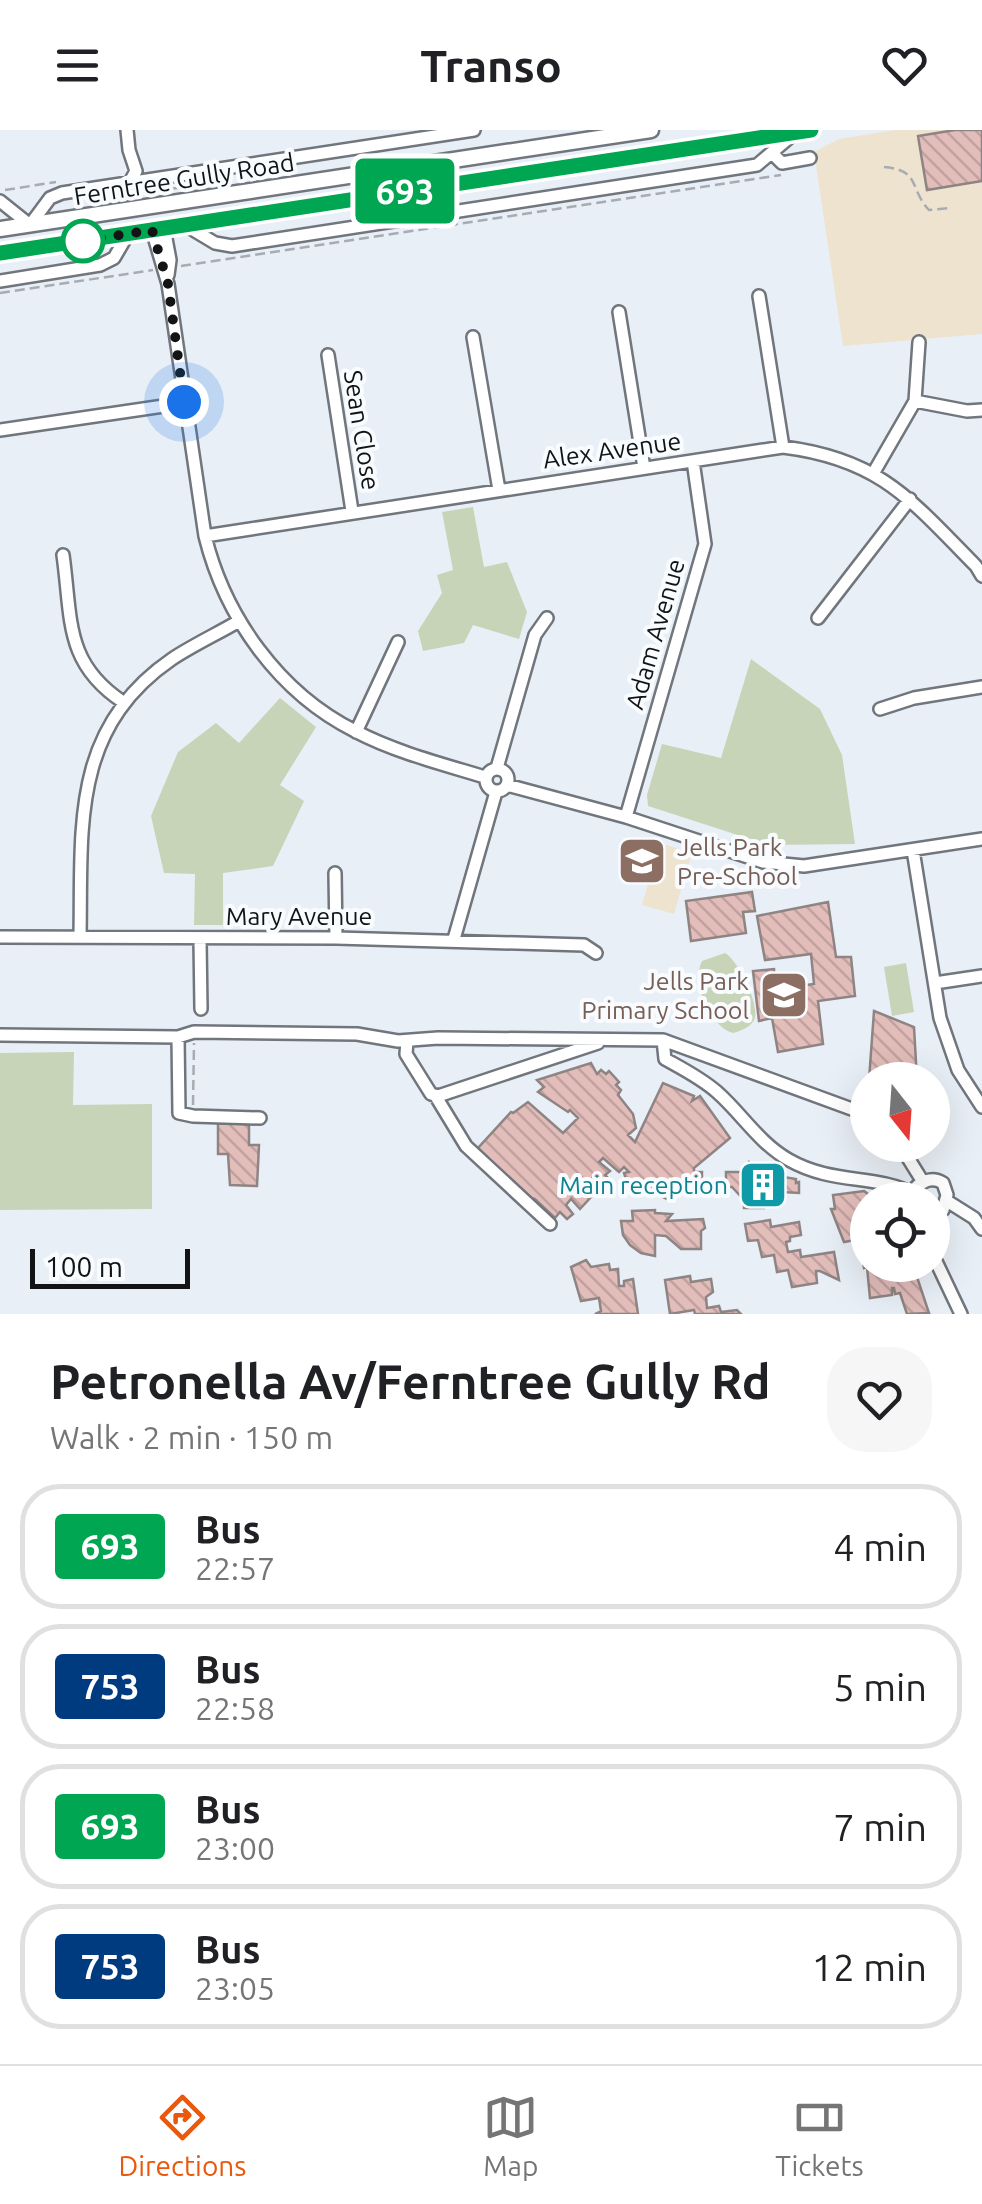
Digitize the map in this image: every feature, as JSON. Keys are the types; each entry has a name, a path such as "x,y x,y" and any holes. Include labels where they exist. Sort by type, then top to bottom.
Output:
{"main road":[{"name":"Ferntree Gully Road","path":"0,229 644,131"},
{"name":"Ferntree Gully Road","path":"0,253 804,131"},
{"path":"154,206 158,229"}],"street":[{"path":"127,130 136,170 130,182"},
{"name":"Ferntree Gully Road","path":"30,225 56,195 474,130"},
{"name":"Ferntree Gully Road","path":"185,225 215,243 232,246 744,168 762,163 804,131"},
{"name":"Ferntree Gully Road","path":"773,154 782,163 810,158"},
{"path":"0,202 30,225"},
{"path":"158,229 205,536 212,564 239,620 281,675 332,718 356,732 485,777"},
{"name":"Ferntree Gully Road","path":"0,282 100,266 114,258 128,234"},
{"path":"760,296 782,446"},
{"path":"619,312 644,468"},
{"path":"473,337 499,490"},
{"path":"874,472 915,400 919,342"},
{"name":"Sean Close","path":"328,355 352,511"},
{"path":"915,400 967,411 982,410"},
{"path":"0,430 184,402"},
{"name":"Alex Avenue","path":"205,536 782,446 823,452 874,472 910,499 980,568"},
{"name":"Adam Avenue","path":"626,817 705,544 693,461"},
{"path":"818,618 910,499"},
{"path":"63,556 76,651 92,678 122,702"},
{"path":"485,777 496,768 535,636 547,618"},
{"path":"80,937 82,813 95,752 122,702 172,660 239,620"},
{"path":"356,732 398,642"},
{"path":"880,709 914,698 982,687"},
{"path":"454,940 507,774 496,768"},
{"path":"485,777 487,787 626,817 763,862 804,866 982,839"},
{"path":"913,850 948,1044 958,1070 982,1107"},
{"path":"335,874 336,938"},
{"name":"Mary Avenue","path":"0,937 454,940 584,945 596,954"},
{"path":"200,940 201,1008"},
{"path":"935,983 982,976"},
{"path":"0,1035 178,1037 194,1032 357,1034 407,1041 663,1040 850,1109"},
{"path":"178,1037 180,1113 260,1118"},
{"path":"407,1041 406,1054 436,1096 611,1039"},
{"path":"663,1040 664,1059 717,1092 770,1149 832,1178 863,1182"},
{"path":"436,1096 466,1146 550,1224"},
{"path":"911,1162 923,1182 940,1182"},
{"path":"950,1203 974,1218 982,1229"},
{"path":"946,1282 961,1314"}],"path":[{"path":"884,166 899,168 910,175 930,210 952,208"},
{"path":"0,294 780,175"},
{"path":"193,1116 194,1032"}],"shaded area":[{"path":"895,130 982,130 982,334 843,346 814,152 839,139"},
{"path":"660,843 692,853 674,914 642,905"}],"green space":[{"path":"473,507 484,567 507,562 527,612 519,639 473,625 464,643 423,651 418,631 442,593 437,575 453,570 442,512"},
{"path":"751,659 820,709 842,755 855,844 769,845 648,806 647,795 662,744 721,758"},
{"path":"280,698 316,727 280,785 304,801 273,866 223,873 223,925 194,925 195,874 164,873 151,816 178,752 216,723 239,743"},
{"path":"725,953 747,984 755,1013 750,1025 733,1033 710,1013 699,980 702,961"},
{"path":"906,963 914,1012 892,1016 884,967"},
{"path":"74,1052 73,1105 152,1104 152,1209 0,1210 0,1053"}],"building":[{"path":"982,130 982,181 927,190 918,136"},
{"path":"752,892 755,911 743,912 746,933 691,941 686,901"},
{"path":"828,902 836,957 851,957 855,996 818,1001 823,1044 778,1052 772,1018 759,1021 753,971 774,969 775,989 814,984 811,954 765,960 757,916"},
{"path":"874,1011 914,1027 916,1062 870,1062"},
{"path":"591,1063 597,1074 609,1071 619,1082 618,1095 633,1114 636,1128 628,1135 635,1142 663,1083 694,1096 692,1101 700,1096 730,1138 694,1168 694,1172 702,1172 702,1184 696,1184 696,1190 667,1189 667,1199 646,1189 642,1193 636,1184 629,1189 624,1173 629,1172 624,1167 619,1172 603,1158 599,1162 610,1171 600,1184 593,1177 584,1187 592,1196 580,1209 571,1199 566,1205 573,1214 567,1219 560,1212 555,1218 535,1199 525,1196 478,1148 511,1112 528,1102 563,1133 578,1118 538,1092 544,1087 537,1080"},
{"path":"218,1123 249,1124 249,1145 259,1145 257,1186 230,1185 228,1154 218,1154"},
{"name":"Main reception","path":"749,1162 764,1179 772,1175 796,1179 799,1193 782,1192 781,1204 769,1204 765,1197 764,1208 744,1208 744,1200 732,1187 726,1187 726,1172 740,1172"},
{"path":"850,1193 850,1241 844,1242 831,1209 835,1209 833,1195"},
{"path":"632,1211 672,1214 666,1221 703,1219 701,1249 681,1249 666,1236 655,1235 655,1256 630,1245 623,1235 621,1221 633,1221"},
{"path":"770,1220 771,1227 799,1222 801,1235 786,1242 788,1252 800,1250 801,1257 834,1252 839,1280 816,1271 817,1283 792,1287 788,1270 777,1272 774,1255 762,1257 758,1240 748,1241 745,1224"},
{"path":"586,1260 591,1267 609,1264 610,1270 618,1269 619,1286 633,1279 638,1314 595,1314 601,1311 599,1298 581,1301 571,1267"},
{"path":"690,1276 691,1282 711,1279 713,1292 706,1297 707,1308 719,1306 721,1312 737,1310 741,1314 695,1314 694,1310 670,1314 665,1280"},
{"path":"868,1282 919,1282 929,1313 907,1314 900,1293 895,1294 894,1288 892,1295 870,1298"}],"bus line":[{"name":"693","path":"0,253 811,130"}],"place":[{"name":"Jells Park Pre-School","path":"642,861"},
{"name":"Jells Park Primary School","path":"784,995"},
{"name":"Main reception","path":"763,1185"}],"route":[{"path":"83,241 152,230 168,284 184,402"}]}
